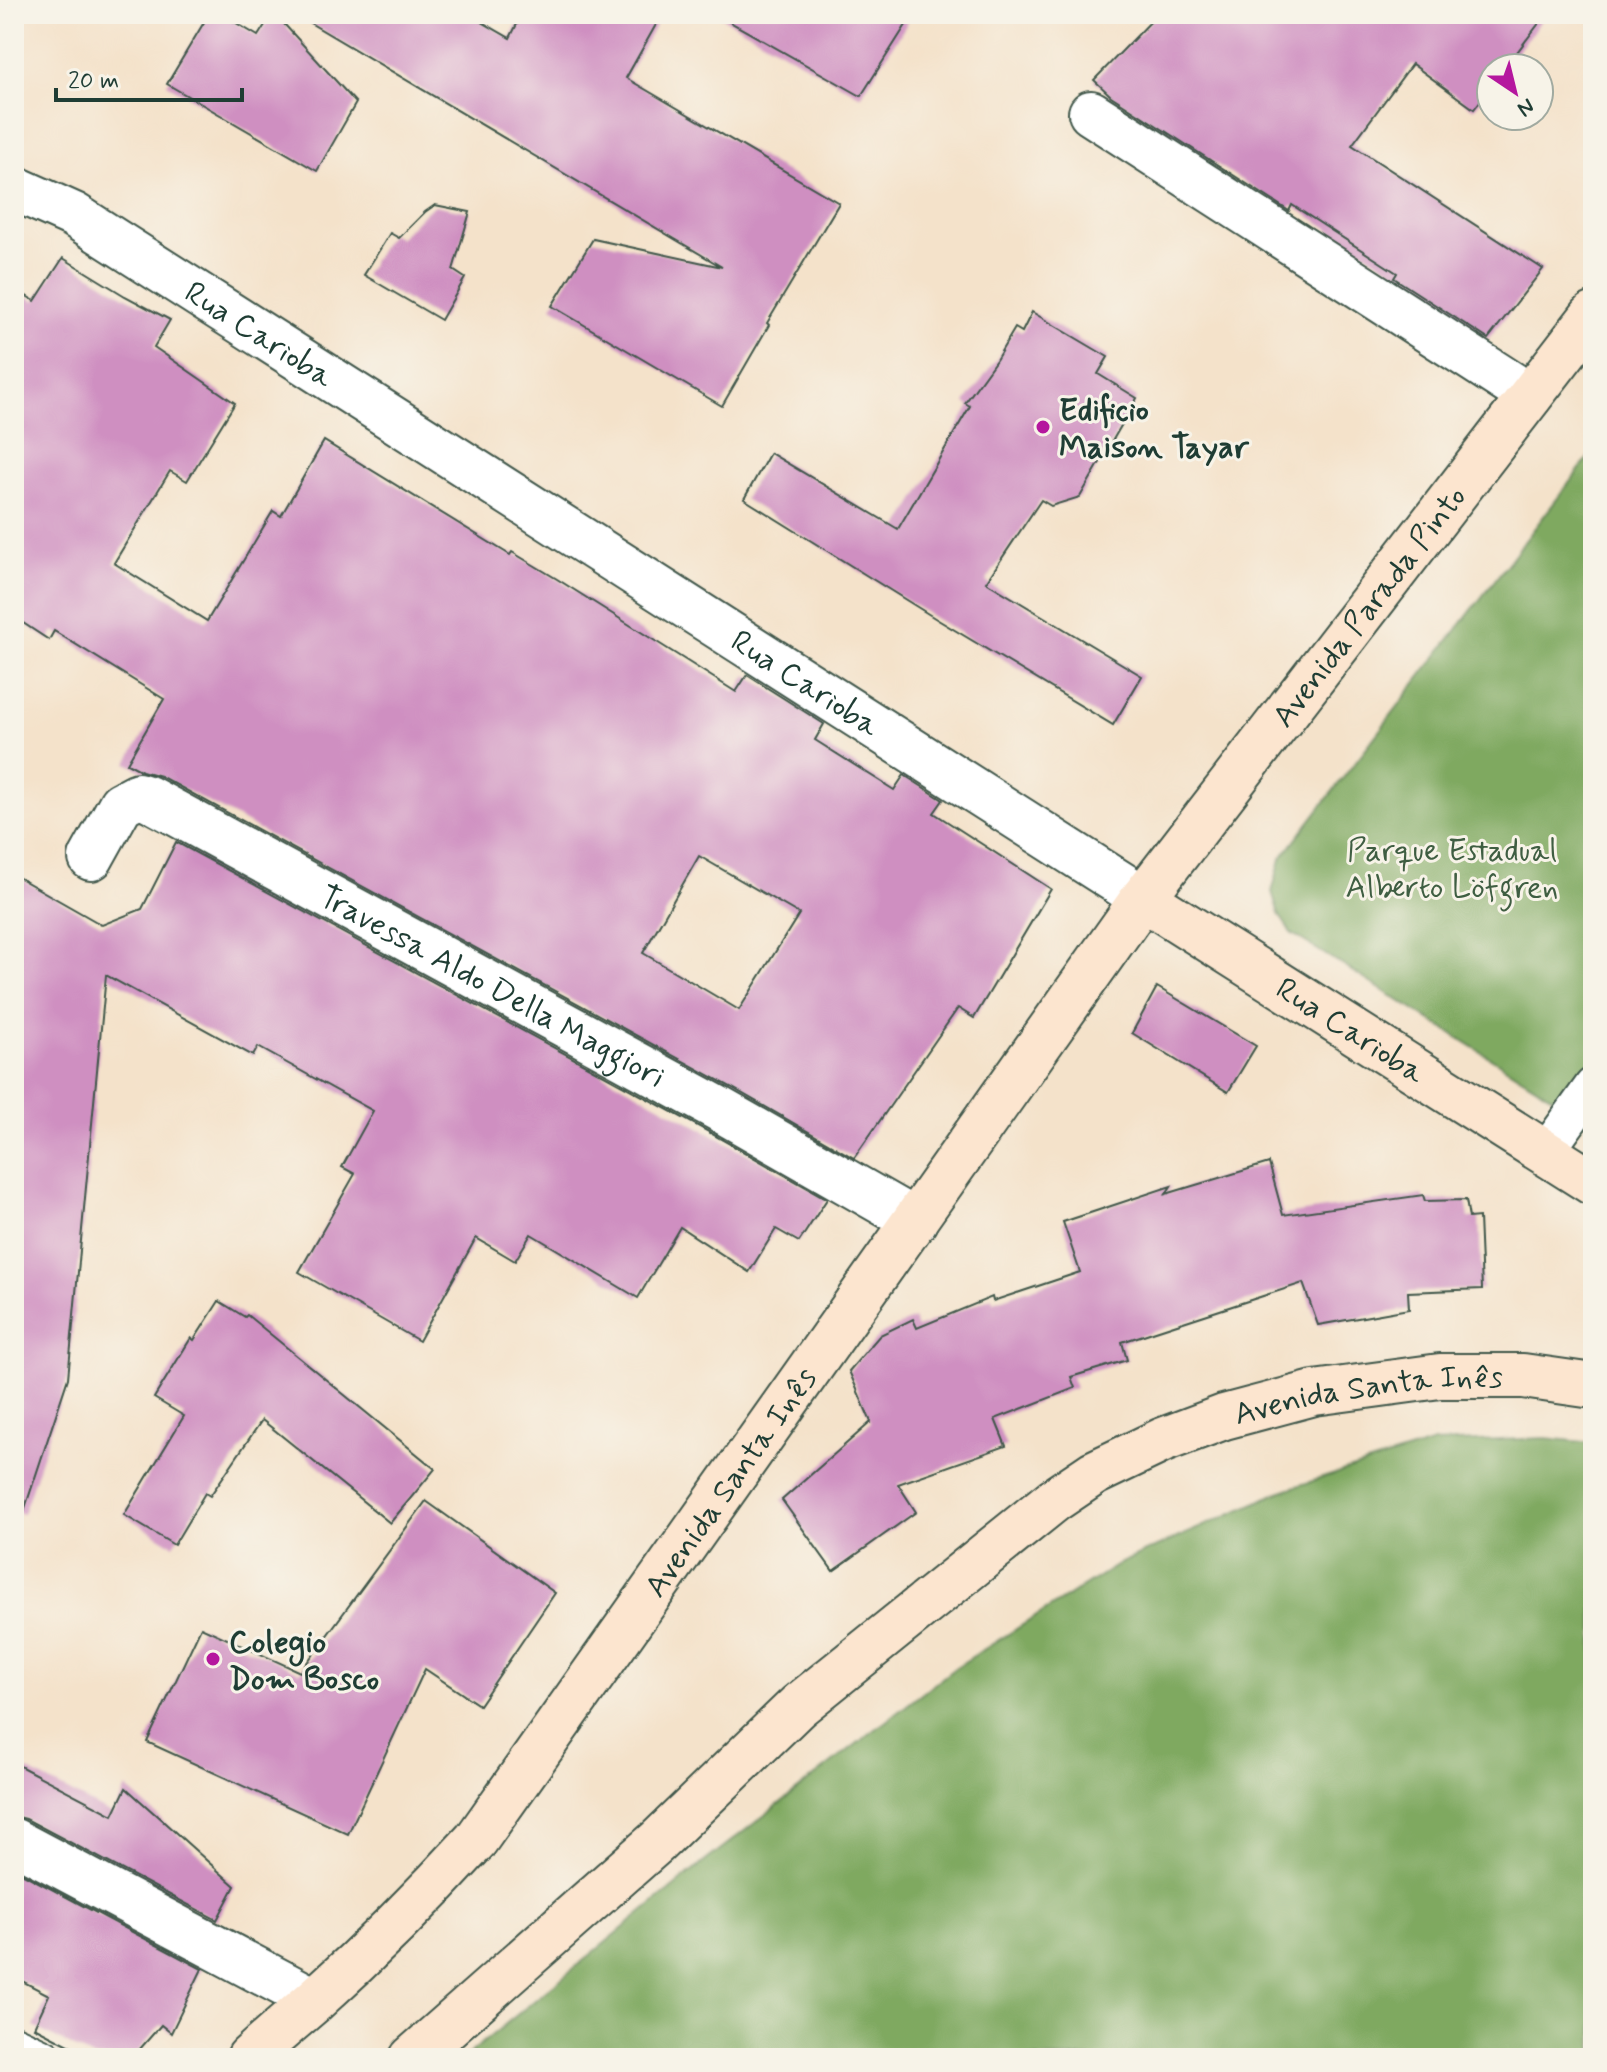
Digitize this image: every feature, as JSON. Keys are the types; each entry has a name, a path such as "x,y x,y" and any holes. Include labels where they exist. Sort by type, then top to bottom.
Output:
{"main road":[{"name":"Avenida Parada Pinto","path":"1143,898 1593,315"},
{"name":"Rua Carioba","path":"1143,898 1593,1183"},
{"name":"Avenida Santa Inês","path":"219,2058 247,2035 262,2045 425,1896 476,1840 1143,898"},
{"name":"Avenida Santa Inês","path":"412,2058 657,1842 798,1706 1054,1500 1094,1473 1163,1440 1224,1417 1314,1393 1440,1376 1523,1376 1593,1386"}],"street":[{"path":"1091,113 1530,396"},
{"name":"Rua Carioba","path":"14,188 74,215 1143,898"},
{"name":"Travessa Aldo Della Maggiori","path":"91,858 121,804 138,795 148,798 719,1109 915,1221"},
{"path":"14,1841 314,2000"}],"lane":[{"path":"1545,1153 1593,1086"},
{"path":"14,2044 44,2058"}],"green space":[{"name":"Parque Estadual Alberto Löfgren","path":"1593,452 1593,1122 1291,933 1279,914 1272,892 1281,859"},
{"path":"1545,1438 1593,1443 1593,2058 464,2058 703,1863 956,1667 1121,1563 1284,1490 1434,1443"}],"building":[{"path":"209,14 221,14 258,36 275,14 356,103 317,171 167,84"},
{"path":"295,14 468,14 510,38 522,14 662,14 626,78 839,203 767,323 769,325 722,406 552,306 593,239 722,267"},
{"path":"716,14 913,14 861,96"},
{"path":"1158,14 1546,14 1517,52 1475,52 1474,109 1412,64 1352,145 1543,269 1488,339 1394,278 1397,273 1292,205 1289,211 1111,96 1094,80"},
{"path":"435,205 470,212 453,270 465,278 441,320 364,275 390,233 399,238"},
{"path":"63,258 170,320 154,347 235,403 187,481 170,471 114,563 207,621 273,511 281,516 324,441 510,555 512,552 557,579 736,692 747,675 824,724 815,740 894,790 904,775 943,800 934,813 1051,889 974,1018 958,1008 854,1158 731,1087 160,776 127,763 164,699 54,631 49,640 14,617 14,289 35,301","holes":["699,856 799,914 739,1010 643,953"]},
{"path":"1032,312 1108,357 1098,374 1137,398 1080,497 1051,506 1041,500 986,582 1142,676 1113,725 744,499 770,453 898,529 970,406 965,403 1015,328 1022,332"},
{"path":"176,842 827,1199 799,1242 776,1229 749,1272 680,1227 638,1298 531,1234 515,1261 476,1238 419,1341 299,1272 355,1174 342,1167 373,1111 258,1047 253,1056 106,975 68,1378 23,1514 14,1512 14,875 102,925 142,909"},
{"path":"1157,987 1256,1046 1228,1092 1132,1033"},
{"path":"1269,1163 1283,1215 1423,1195 1425,1201 1466,1200 1469,1218 1479,1217 1482,1289 1408,1292 1409,1309 1318,1325 1303,1283 1122,1342 1127,1360 1071,1377 1075,1388 995,1419 1006,1446 898,1484 916,1512 833,1571 782,1500 871,1422 849,1371 880,1335 913,1319 917,1328 992,1297 993,1301 1080,1272 1063,1222 1171,1186 1166,1194"},
{"path":"219,1301 245,1317 247,1315 435,1469 390,1523 262,1420 210,1496 205,1493 174,1545 124,1515 184,1416 154,1398 191,1338 194,1340"},
{"path":"426,1501 555,1593 479,1705 425,1669 348,1834 147,1742 201,1627 300,1672"},
{"path":"14,1763 113,1815 126,1788 235,1886 217,1920 26,1819 14,1816"},
{"path":"14,1869 202,1969 171,2033 161,2025 132,2058 94,2058 34,2027 49,1995 14,1977"}],"place":[{"name":"Edificio Maison Tayar","path":"1043,427"},
{"name":"Colegio Dom Bosco","path":"213,1659"}]}
